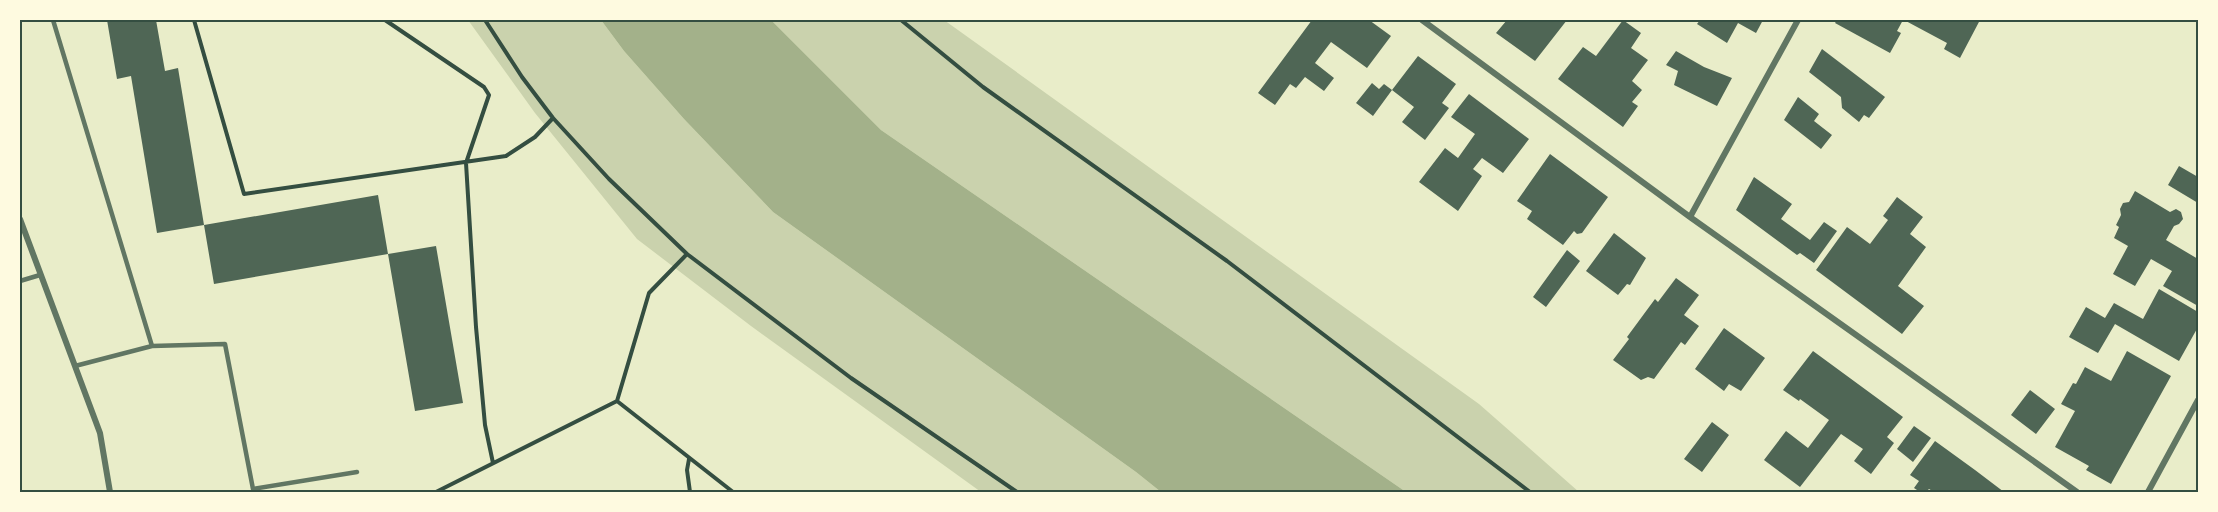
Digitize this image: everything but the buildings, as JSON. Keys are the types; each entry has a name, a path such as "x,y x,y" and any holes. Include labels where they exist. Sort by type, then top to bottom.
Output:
{"street":[{"path":"1422,20 1690,218 2077,492"},
{"path":"1690,218 1798,20"},
{"path":"20,219 99,433 110,492"},
{"path":"2148,492 2199,400"}],"lane":[{"path":"53,20 152,346"},
{"path":"20,280 40,275"},
{"path":"75,366 152,346 225,344 253,489 357,472"}],"path":[{"path":"194,20 244,194 506,156 535,137 553,118"},
{"path":"384,20 484,87 489,95 466,163 484,425 494,464"},
{"path":"485,20 553,118 609,179 687,254 851,378 1017,492"},
{"path":"901,20 983,87 1227,261 1530,492"},
{"path":"436,492 617,402 649,293 687,254"},
{"path":"617,402 733,492"},
{"path":"689,459 687,470 690,492"}],"shaded area":[{"path":"468,20 601,20 624,51 684,119 773,212 1161,492 981,492 751,326 637,239 535,113"},
{"path":"601,20 771,20 881,130 1406,492 1161,492 773,212 684,119 624,51"},
{"path":"771,20 944,20 1479,404 1579,492 1406,492 881,130"}]}
